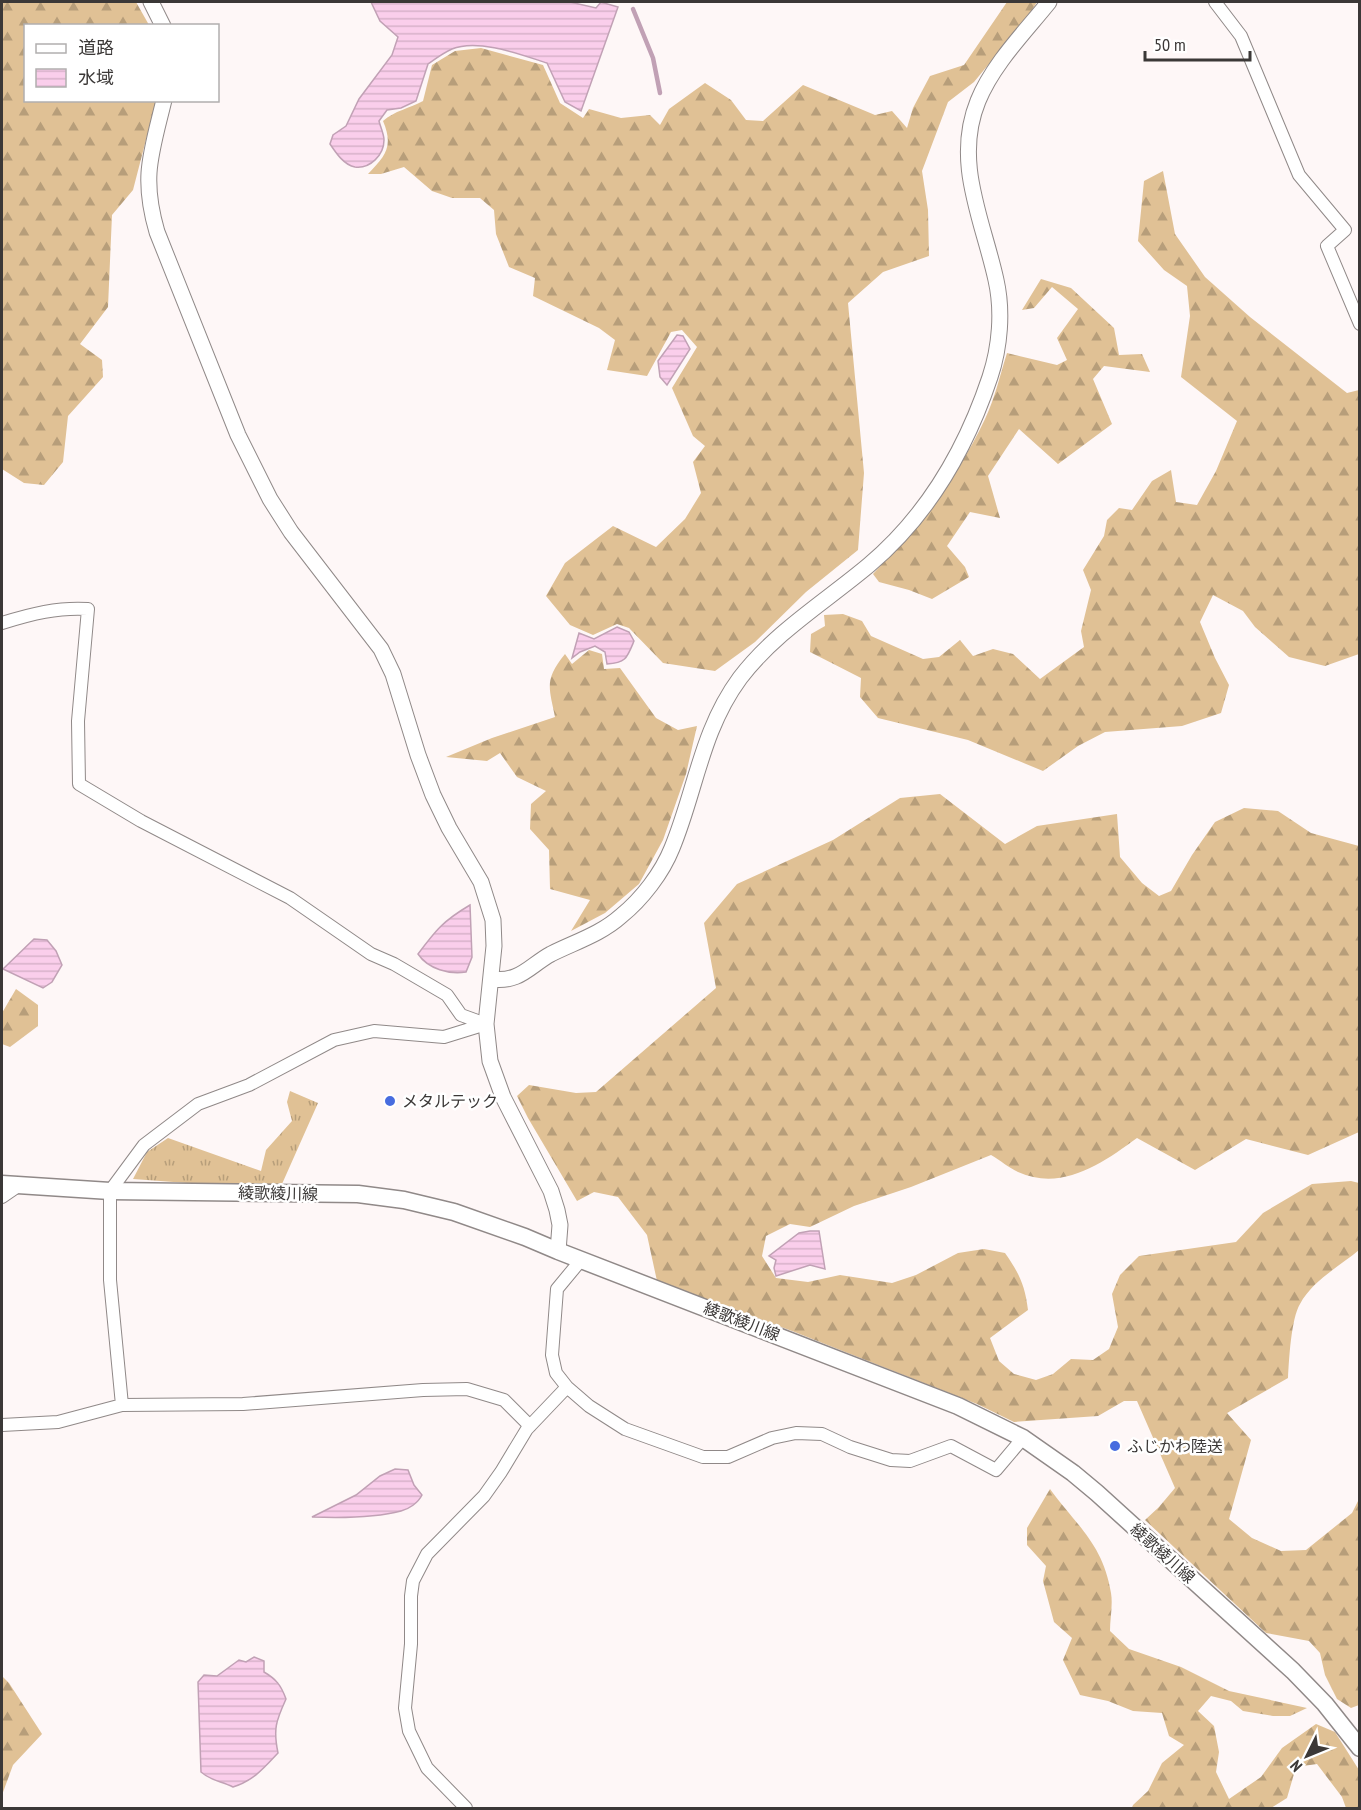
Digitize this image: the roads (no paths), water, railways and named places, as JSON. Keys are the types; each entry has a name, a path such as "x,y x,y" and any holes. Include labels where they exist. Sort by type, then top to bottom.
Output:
{"main road":[{"name":"綾歌綾川線","path":"10,1185 110,1191 358,1194 404,1200 454,1212 525,1237 958,1406 1023,1438 1073,1473 1293,1671 1324,1704 1359,1748"}],"street":[{"path":"151,2 162,24"},
{"path":"491,980 509,979 535,967 549,956 605,928 634,905 664,864 672,848 701,755 716,719 739,680 756,659 783,633 896,540 915,519 966,439 991,374 998,348 1000,312 997,283 972,194 968,159 970,128 979,99 999,66 1049,2"},
{"path":"1215,2 1241,36 1299,175 1345,230 1327,246 1359,324"},
{"path":"164,102 148,164 147,185 150,208 157,232 238,435 270,499 291,532 381,648 393,674 433,795 449,828 481,882 493,920 491,980 486,1024 490,1061 494,1076 551,1191 560,1226 558,1251"},
{"path":"2,623 36,613 69,608 88,609 78,721 79,784 141,821 290,898 371,954 394,964 447,995 461,1015 486,1024"},
{"path":"122,1405 110,1280 110,1191 144,1145 198,1104 249,1085 334,1040 374,1031 444,1037 486,1024"},
{"path":"2,1197 10,1185"},
{"path":"581,1260 557,1289 552,1355 556,1373 567,1387 589,1406 625,1429 703,1457 728,1457 772,1438 822,1434 850,1448 891,1460 910,1461 951,1446 996,1470 1023,1438"},
{"path":"466,1809 427,1768 409,1731 405,1707 411,1644 413,1581 428,1554 484,1496 530,1426 567,1387"},
{"path":"2,1425 58,1422 122,1405 254,1403 423,1390 467,1389 504,1400 530,1426"}],"water":[{"path":"371,2 570,2 596,8 601,2 618,7 581,111 565,102 547,63 487,46 463,46 452,49 428,64 416,101 401,108 387,110 379,121 384,138 379,156 366,166 355,167 344,161 330,144 333,135 346,126 359,99 392,55 398,37 380,21"},
{"path":"677,335 683,336 690,349 667,385 660,377 658,361"},
{"path":"617,627 629,632 634,641 622,661 607,664 605,652 595,646 572,658 579,633 594,639"},
{"path":"470,905 472,957 466,972 446,972 427,964 418,954 441,926"},
{"path":"34,939 47,940 56,951 62,965 52,982 43,988 3,969"},
{"path":"819,1231 825,1269 810,1265 776,1276 774,1268 776,1260 769,1256 799,1233"},
{"path":"395,1469 408,1470 414,1485 422,1495 410,1507 369,1516 312,1517 356,1495 380,1476"},
{"path":"254,1657 264,1661 264,1672 278,1683 286,1699 276,1725 278,1753 252,1778 233,1787 201,1772 198,1682 204,1675 217,1676 239,1660 246,1662"}],"waterway":[{"path":"633,9 653,58 660,93"}],"place":[{"name":"メタルテック","path":"390,1101"},
{"name":"ふじかわ陸送","path":"1115,1446"}]}
